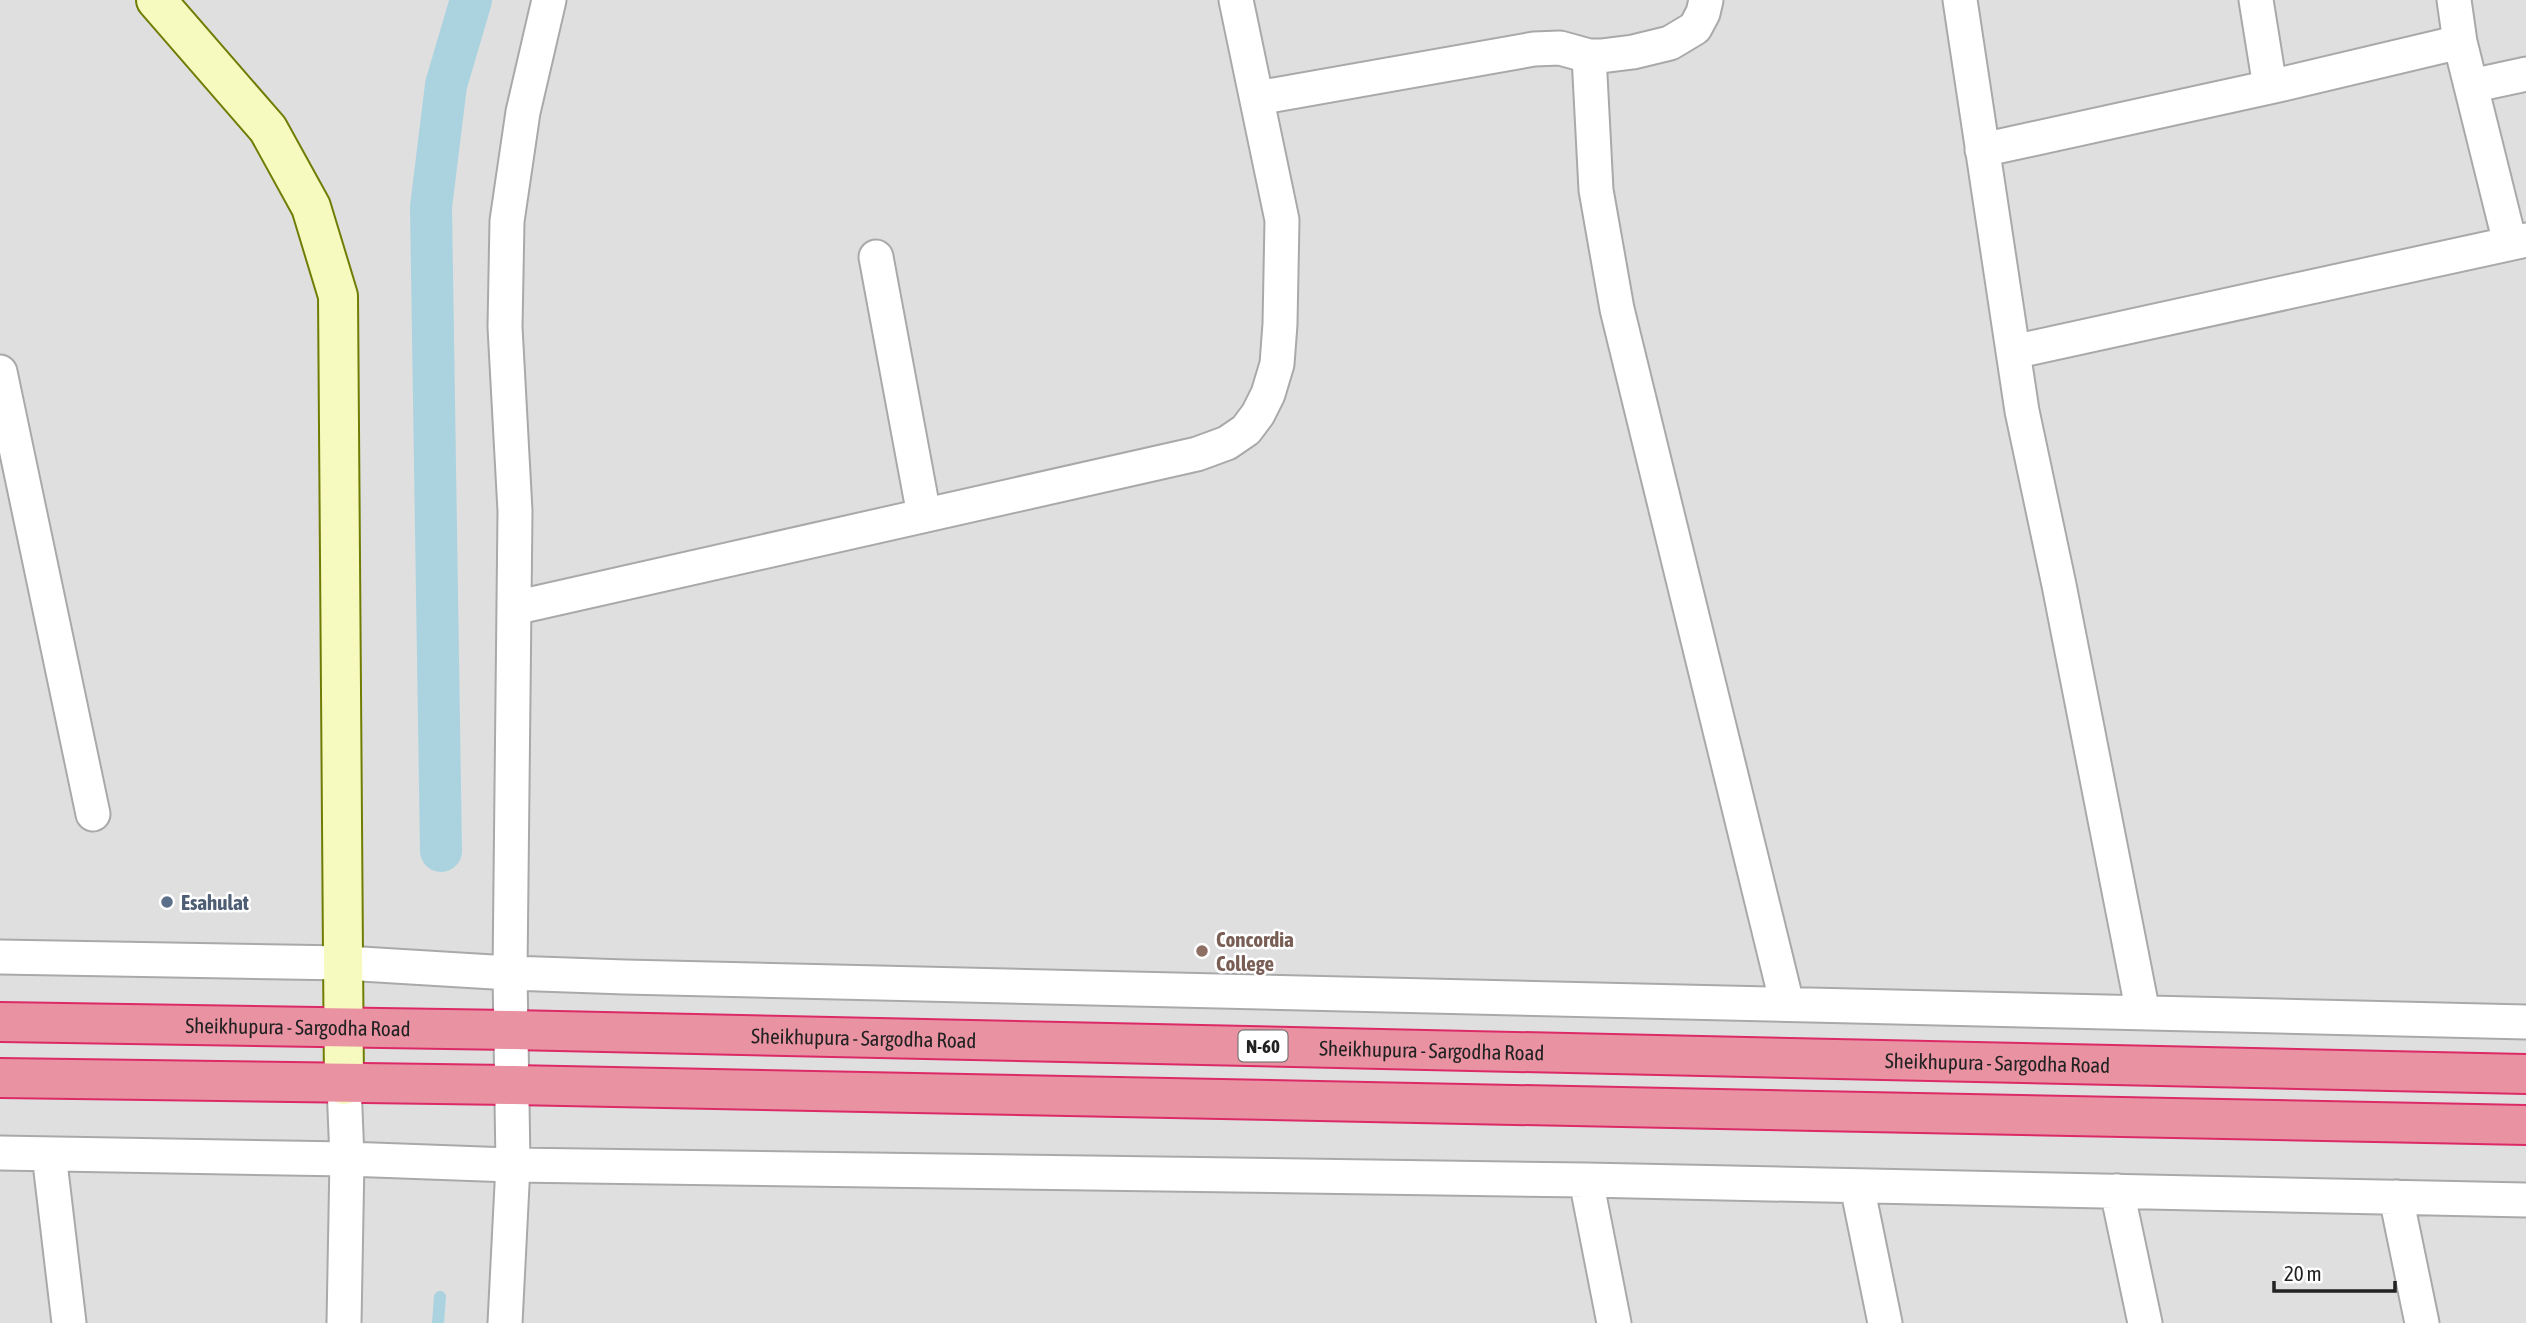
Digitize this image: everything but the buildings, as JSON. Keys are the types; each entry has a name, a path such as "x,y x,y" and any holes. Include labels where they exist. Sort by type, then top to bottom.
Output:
{"highway":[{"name":"Sheikhupura - Sargodha Road","path":"0,1022 512,1030 2526,1074"},
{"path":"0,1078 2526,1125"}],"main road":[{"path":"156,0 268,129 311,207 338,296 344,1084"}],"street":[{"path":"505,1323 513,1166 510,973 515,511 505,327 507,222 523,112 550,0"},
{"path":"514,608 1197,454 1227,443 1246,430 1268,394 1277,364 1282,220 1236,0"},
{"path":"1257,98 1534,49 1560,48 1589,56 1633,52 1684,37 1695,28 1706,0"},
{"path":"1960,0 2022,411 2143,1013"},
{"path":"2256,0 2270,87"},
{"path":"2013,352 2518,242 2471,86 2460,42 2454,0"},
{"path":"1982,150 2460,42"},
{"path":"1589,56 1596,190 1617,309 1787,1004"},
{"path":"2471,86 2526,74"},
{"path":"876,257 924,515"},
{"path":"0,372 93,814"},
{"path":"0,957 345,963 510,973 2526,1022"},
{"path":"344,1084 347,1158 344,1323"},
{"path":"0,1153 347,1158 513,1166 1586,1180 2526,1200"},
{"path":"48,1154 69,1323"},
{"path":"1586,1180 1614,1323"},
{"path":"1857,1186 1885,1323"},
{"path":"2117,1191 2145,1323"},
{"path":"2396,1197 2422,1323"}],"shaded area":[{"path":"0,0 2526,0 2526,1323 0,1323"}],"waterway":[{"path":"441,851 431,207 446,85 471,0"},
{"path":"438,1323 440,1297"}],"place":[{"name":"Esahulat","path":"167,902"},
{"name":"Concordia College","path":"1202,951"}]}
